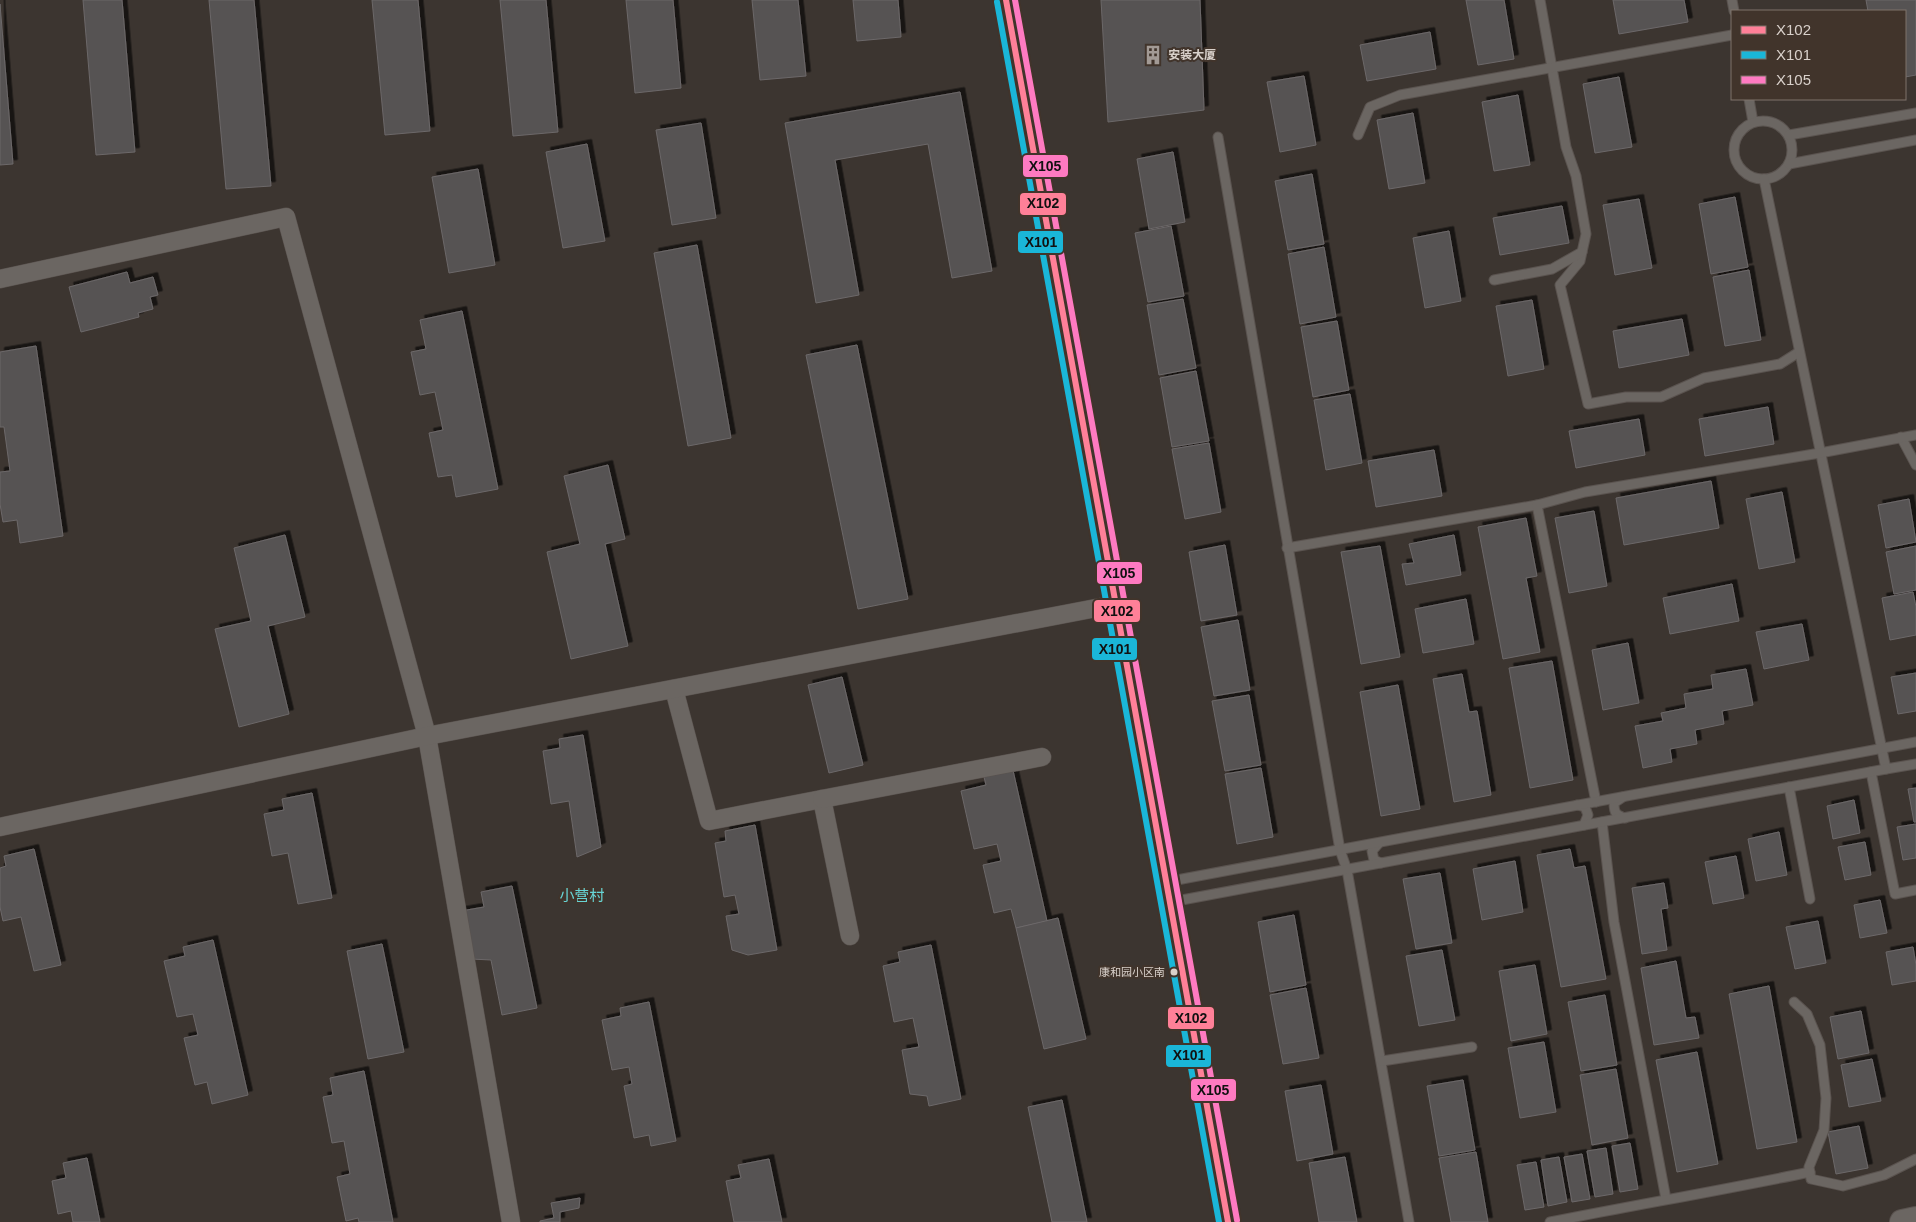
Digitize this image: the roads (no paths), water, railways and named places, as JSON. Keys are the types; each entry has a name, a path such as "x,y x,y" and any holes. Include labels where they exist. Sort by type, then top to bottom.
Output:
{"street":[{"path":"1006,0 1228,1222"},
{"path":"0,279 286,217 427,736 511,1222"},
{"path":"0,827 427,736 1117,604"},
{"path":"674,689 709,821 1042,757"},
{"path":"822,799 850,936"},
{"path":"1902,1222 1916,1219"}],"lane":[{"path":"1540,0 1566,147 1576,176 1586,234 1580,260 1560,285 1588,404 1626,397 1661,397 1704,378 1780,364 1799,352"},
{"path":"1358,135 1370,107 1400,95 1731,35"},
{"path":"1749,100 1753,122"},
{"path":"1789,136 1916,113"},
{"path":"1767,120 1776,123 1789,136 1792,144 1789,164 1774,177 1754,178 1744,173 1737,166 1733,146 1736,137 1741,129 1753,122 1767,120"},
{"path":"1218,137 1340,850 1347,870 1409,1222"},
{"path":"1789,164 1916,140"},
{"path":"1764,179 1886,769"},
{"path":"1494,280 1552,269 1582,252"},
{"path":"1287,548 1537,505 1585,492 1820,453 1916,434"},
{"path":"1901,437 1916,465"},
{"path":"1537,505 1596,802"},
{"path":"1168,892 1379,842 1916,742"},
{"path":"1168,892 1347,870 1916,764"},
{"path":"1871,772 1895,894 1916,890"},
{"path":"1789,787 1810,899"},
{"path":"1623,797 1614,803 1614,812 1625,818"},
{"path":"1577,805 1585,807 1588,815 1584,825"},
{"path":"1602,822 1614,922 1666,1199"},
{"path":"1379,842 1372,850 1374,860 1381,863"},
{"path":"1794,1002 1807,1014 1820,1045 1826,1098 1824,1130 1809,1167 1811,1179 1844,1186 1884,1175 1916,1159"},
{"path":"1382,1061 1472,1047"},
{"path":"1550,1222 1666,1199 1730,1189 1810,1172"}],"place":[{"name":"安装大厦","path":"1153,55"},
{"name":"康和园小区南","path":"1174,972"}],"district":[{"name":"小营村","path":"582,895"}]}
